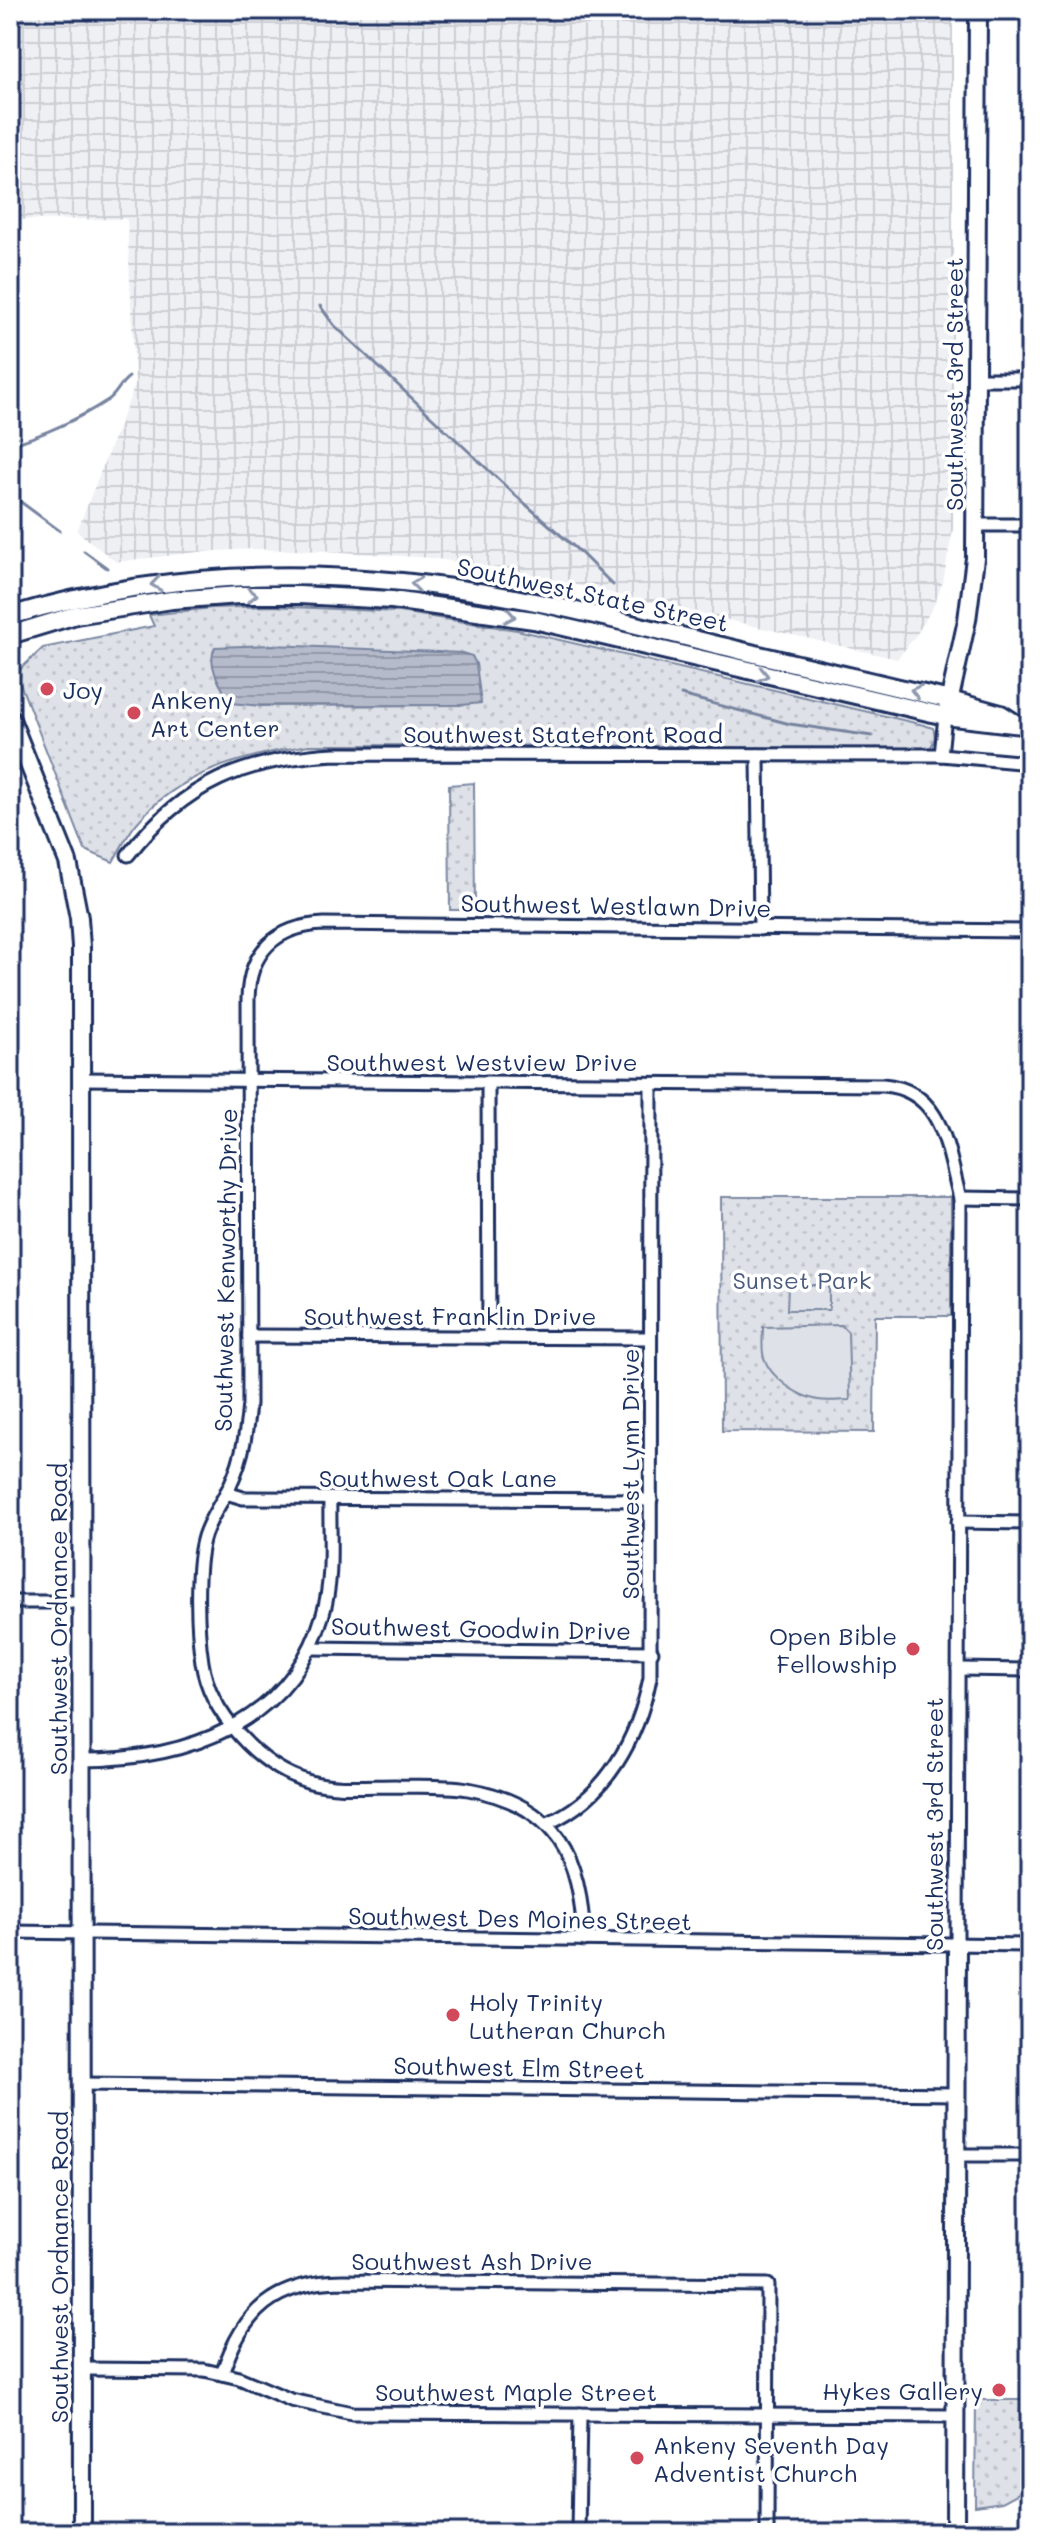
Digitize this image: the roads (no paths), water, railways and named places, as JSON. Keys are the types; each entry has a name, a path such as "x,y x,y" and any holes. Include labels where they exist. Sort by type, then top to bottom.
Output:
{"street":[{"name":"Southwest 3rd Street","path":"941,755 971,600 976,525 978,10"},
{"path":"977,379 1030,379"},
{"path":"976,525 1030,525"},
{"name":"Southwest State Street","path":"10,616 81,597 174,581 275,575 362,578 525,600 948,708 996,724 1023,725"},
{"name":"Southwest State Street","path":"10,635 76,615 172,600 299,595 392,600 534,620 948,708"},
{"name":"Southwest Ordnance Road","path":"10,717 59,835 75,890 81,947 82,2533"},
{"name":"Southwest Statefront Road","path":"128,855 158,819 204,785 248,767 290,758 335,754 941,755 1030,763"},
{"path":"758,755 760,929"},
{"name":"Southwest Westlawn Drive","path":"248,999 252,970 267,945 291,929 305,925 1030,931"},
{"name":"Southwest Kenworthy Drive","path":"248,999 247,1434 239,1464 203,1538 199,1561 200,1643 202,1665 209,1687 219,1710 257,1754 280,1770 307,1781 350,1786 467,1789 500,1797 548,1823 569,1856 578,1883 584,1940"},
{"name":"Southwest Westview Drive","path":"80,1079 883,1085 907,1089 923,1099 937,1118"},
{"path":"488,1083 489,1338"},
{"name":"Southwest Lynn Drive","path":"548,1823 563,1817 597,1788 630,1744 646,1701 652,1652 651,1084"},
{"name":"Southwest 3rd Street","path":"937,1118 960,1198 955,2533"},
{"path":"960,1198 1030,1199"},
{"name":"Southwest Franklin Drive","path":"249,1336 650,1338"},
{"name":"Southwest Oak Lane","path":"226,1493 243,1498 651,1500"},
{"path":"81,1760 116,1760 173,1752 196,1745 263,1708 277,1695 295,1674 310,1648 327,1595 330,1498"},
{"path":"958,1522 1030,1523"},
{"path":"10,1602 82,1602"},
{"name":"Southwest Goodwin Drive","path":"310,1648 652,1652"},
{"path":"958,1669 1030,1670"},
{"name":"Southwest Des Moines Street","path":"10,1932 1030,1945"},
{"name":"Southwest Elm Street","path":"82,2084 956,2094"},
{"path":"956,2155 1030,2155"},
{"name":"Southwest Ash Drive","path":"222,2374 230,2349 255,2310 278,2295 312,2283 768,2285 768,2414"},
{"name":"Southwest Maple Street","path":"83,2369 189,2368 255,2384 291,2400 352,2413 956,2416"},
{"path":"578,2533 580,2414"},
{"path":"767,2533 768,2414"}],"water":[{"path":"272,645 462,653 472,656 476,664 481,703 261,706 231,703 213,668 215,647"}],"waterway":[{"path":"320,306 334,325 613,585"},
{"path":"10,445 85,414 111,398 129,377"},
{"path":"10,494 60,531"},
{"path":"84,551 107,568"},
{"path":"681,695 790,724 872,736"}],"place":[{"name":"Joy","path":"47,689"},
{"name":"Ankeny Art Center","path":"134,713"},
{"name":"Open Bible Fellowship","path":"913,1649"},
{"name":"Holy Trinity Lutheran Church","path":"453,2015"},
{"name":"Hykes Gallery","path":"999,2390"},
{"name":"Ankeny Seventh Day Adventist Church","path":"637,2458"}],"park label":[{"name":"Sunset Park","path":"802,1279"}]}
